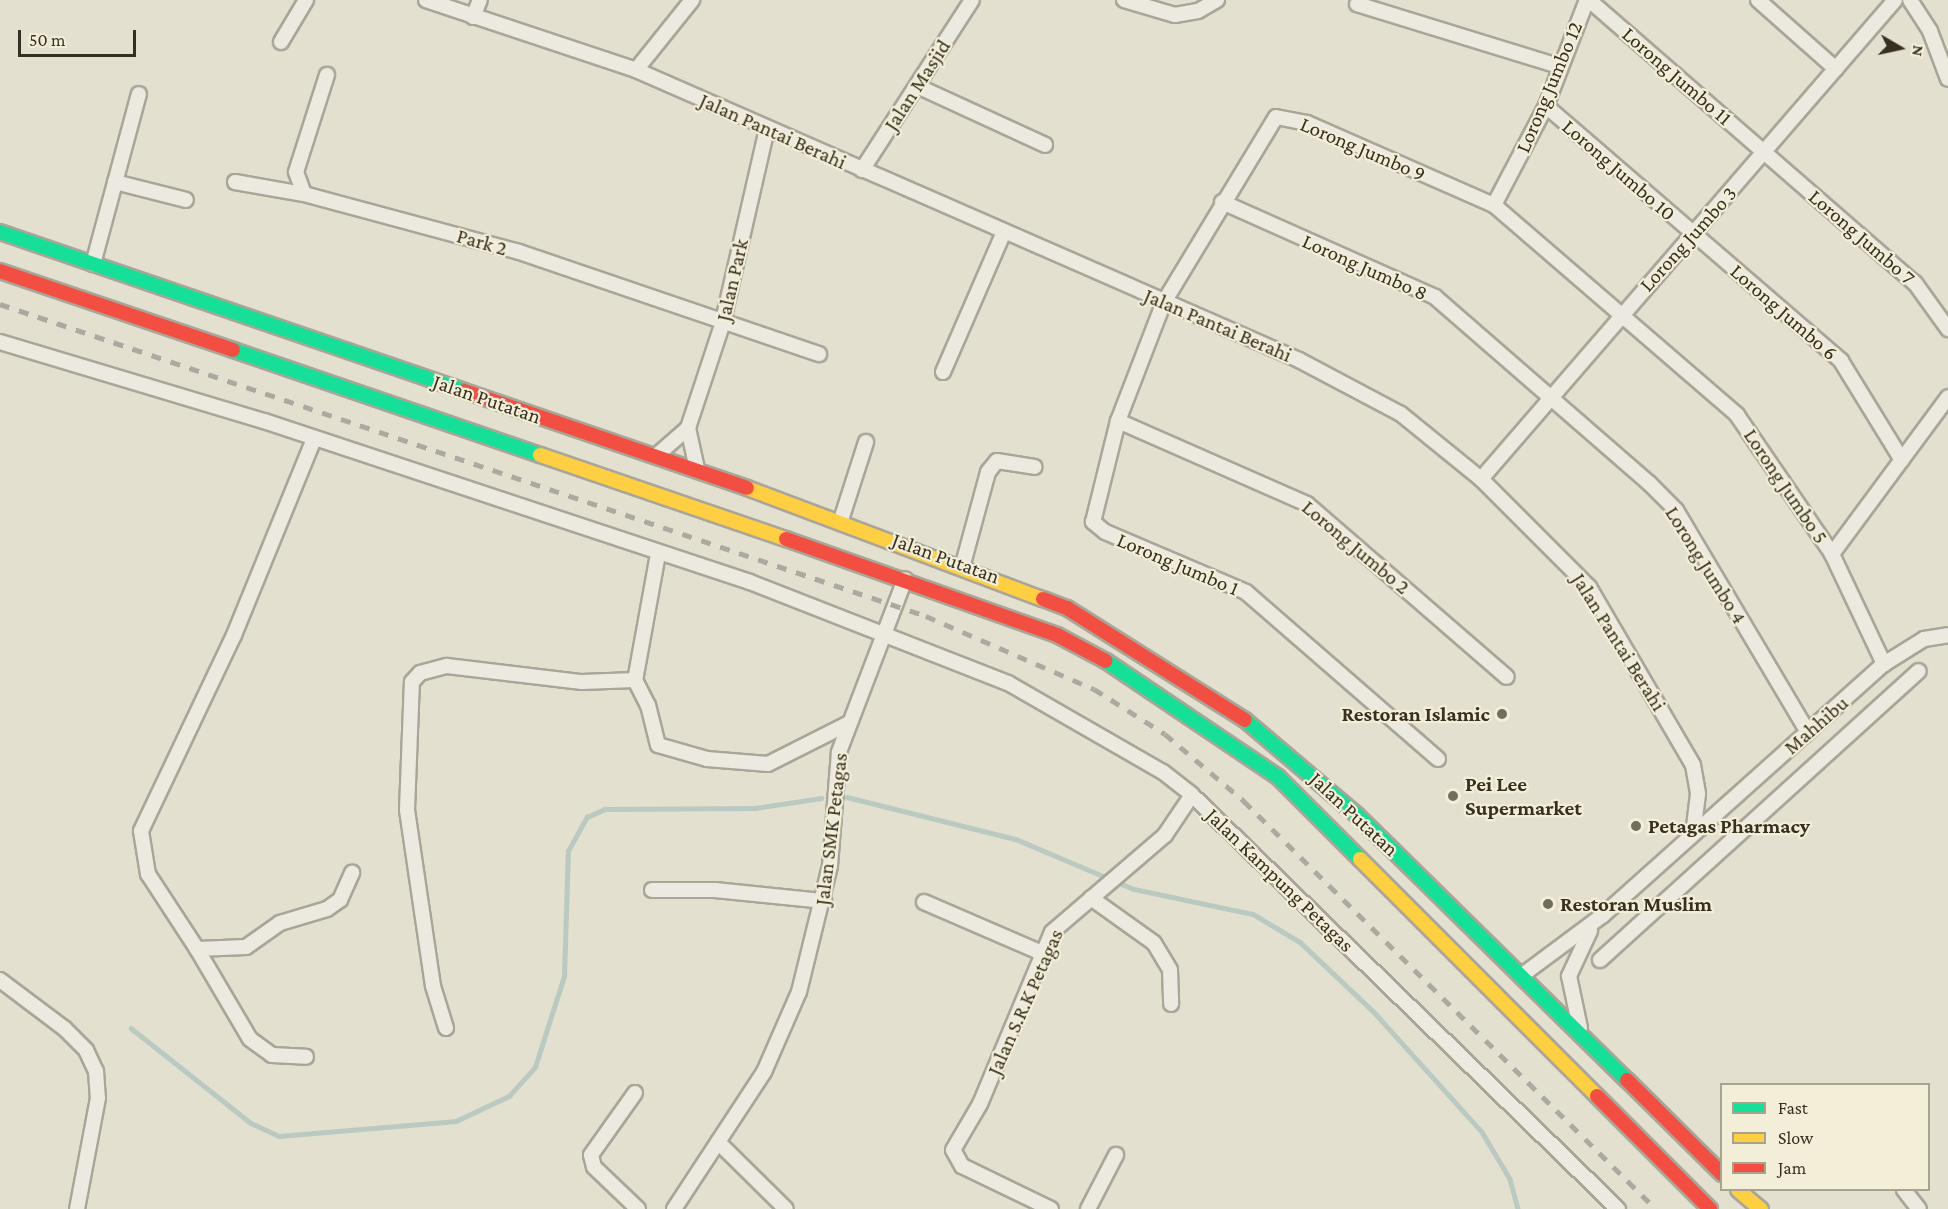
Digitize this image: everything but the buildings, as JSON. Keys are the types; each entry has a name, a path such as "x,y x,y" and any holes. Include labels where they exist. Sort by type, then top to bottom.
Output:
{"highway":[{"name":"Jalan Putatan","path":"0,232 697,470 963,564 1032,591 1124,639 1262,730 1521,976 1720,1172"},
{"name":"Jalan Putatan","path":"0,271 905,579 1057,635 1122,670 1246,752 1339,837 1710,1209"},
{"path":"1682,1182 1700,1209"},
{"path":"1739,1191 1761,1209"}],"street":[{"path":"280,42 306,0"},
{"name":"Jalan Pantai Berahi","path":"426,0 636,70 1164,302 1364,393 1418,426 1481,479 1589,587 1693,765 1698,794 1693,833"},
{"path":"473,17 480,0"},
{"path":"636,70 692,0"},
{"name":"Jalan Masjid","path":"862,170 972,0"},
{"path":"1124,0 1175,15 1198,11 1217,0"},
{"name":"Lorong Jumbo 12","path":"1494,205 1546,106 1559,66 1588,0"},
{"name":"Lorong Jumbo 11","path":"1588,0 1766,153"},
{"path":"1758,0 1836,69"},
{"name":"Lorong Jumbo 3","path":"1481,479 1621,314 1766,153 1895,0"},
{"path":"1910,0 1930,31 1948,79"},
{"path":"1357,4 1559,66"},
{"path":"304,194 296,172 327,75"},
{"path":"917,86 1045,145"},
{"path":"93,264 139,94"},
{"name":"Lorong Jumbo 10","path":"1546,106 1693,234"},
{"name":"Lorong Jumbo 9","path":"1164,302 1266,127 1284,117 1494,205 1621,314"},
{"name":"Jalan Park","path":"688,428 722,325 767,129"},
{"name":"Lorong Jumbo 7","path":"1766,153 1927,294 1948,329"},
{"path":"115,182 186,200"},
{"name":"Park 2","path":"235,182 304,194 519,252 722,325 819,354"},
{"name":"Lorong Jumbo 8","path":"1222,202 1420,288 1550,397"},
{"path":"943,372 1005,232"},
{"name":"Lorong Jumbo 6","path":"1693,234 1841,361 1902,460"},
{"name":"Lorong Jumbo 1","path":"1164,302 1118,421 1093,507 1097,527 1246,592 1438,759"},
{"name":"Lorong Jumbo 5","path":"1621,314 1751,431 1832,554 1889,696"},
{"name":"Jalan Kampung Petagas","path":"0,342 314,439 658,554 750,582 1008,683 1163,772 1192,795 1618,1209"},
{"name":"Lorong Jumbo 4","path":"1550,397 1676,510 1808,732"},
{"path":"1832,554 1948,397"},
{"name":"Lorong Jumbo 2","path":"1118,421 1307,504 1507,677"},
{"path":"656,456 688,428 697,470"},
{"path":"306,1057 272,1055 250,1039 197,949 148,874 141,831 234,635 314,439"},
{"path":"841,520 866,442"},
{"path":"963,564 988,472 996,461 1035,467"},
{"path":"658,554 634,680 648,705 658,745 707,759 768,764 849,723"},
{"name":"Jalan SMK Petagas","path":"674,1209 718,1142 784,1032 824,901 836,778 849,723 905,579"},
{"name":"Mahhibu","path":"1693,833 1879,669 1924,639 1948,634"},
{"path":"446,1028 433,987 407,810 412,682 420,673 447,666 582,682 634,680"},
{"path":"1600,960 1919,670"},
{"name":"Jalan S.R.K Petagas","path":"1051,1209 962,1166 953,1150 997,1067 1042,953 1061,920 1091,898 1165,835 1192,795"},
{"path":"1521,976 1603,915 1693,833"},
{"path":"197,949 246,947 280,922 327,909 340,900 352,873"},
{"path":"652,890 715,890 824,901"},
{"path":"1091,898 1154,943 1170,970 1171,1004"},
{"path":"924,902 1042,953"},
{"path":"1582,1035 1569,976 1579,946 1603,915"},
{"path":"0,980 64,1028 86,1050 96,1071 98,1098 77,1209"},
{"path":"634,1093 591,1155 594,1167 638,1209"},
{"path":"718,1142 786,1209"},
{"path":"1088,1209 1116,1155"},
{"path":"1905,1191 1919,1209"}],"waterway":[{"path":"847,797 1016,839 1134,889 1253,914 1300,942 1374,1012 1482,1132 1510,1179 1518,1209"},
{"path":"131,1028 251,1123 279,1136 456,1121 509,1096 535,1067 564,976 568,851 587,817 605,809 755,808 821,798"}],"railway":[{"path":"0,304 926,616 1094,689 1165,734 1244,801 1656,1209"}],"traffic: fast":[{"path":"0,232 464,391"},
{"path":"233,350 540,455"},
{"path":"1106,661 1278,777 1360,859"},
{"path":"1245,720 1357,815 1627,1080"}],"traffic: slow":[{"path":"540,455 786,539"},
{"path":"747,488 1043,599"},
{"path":"1360,859 1597,1096"},
{"path":"1739,1191 1761,1209"}],"traffic: jam":[{"path":"0,271 233,350"},
{"path":"464,391 747,488"},
{"path":"786,539 1057,635 1106,661"},
{"path":"1043,599 1067,608 1245,720"},
{"path":"1627,1080 1720,1172"},
{"path":"1597,1096 1710,1209"}],"place":[{"name":"Restoran Islamic","path":"1502,714"},
{"name":"Pei Lee Supermarket","path":"1453,796"},
{"name":"Petagas Pharmacy","path":"1636,826"},
{"name":"Restoran Muslim","path":"1548,904"}]}
